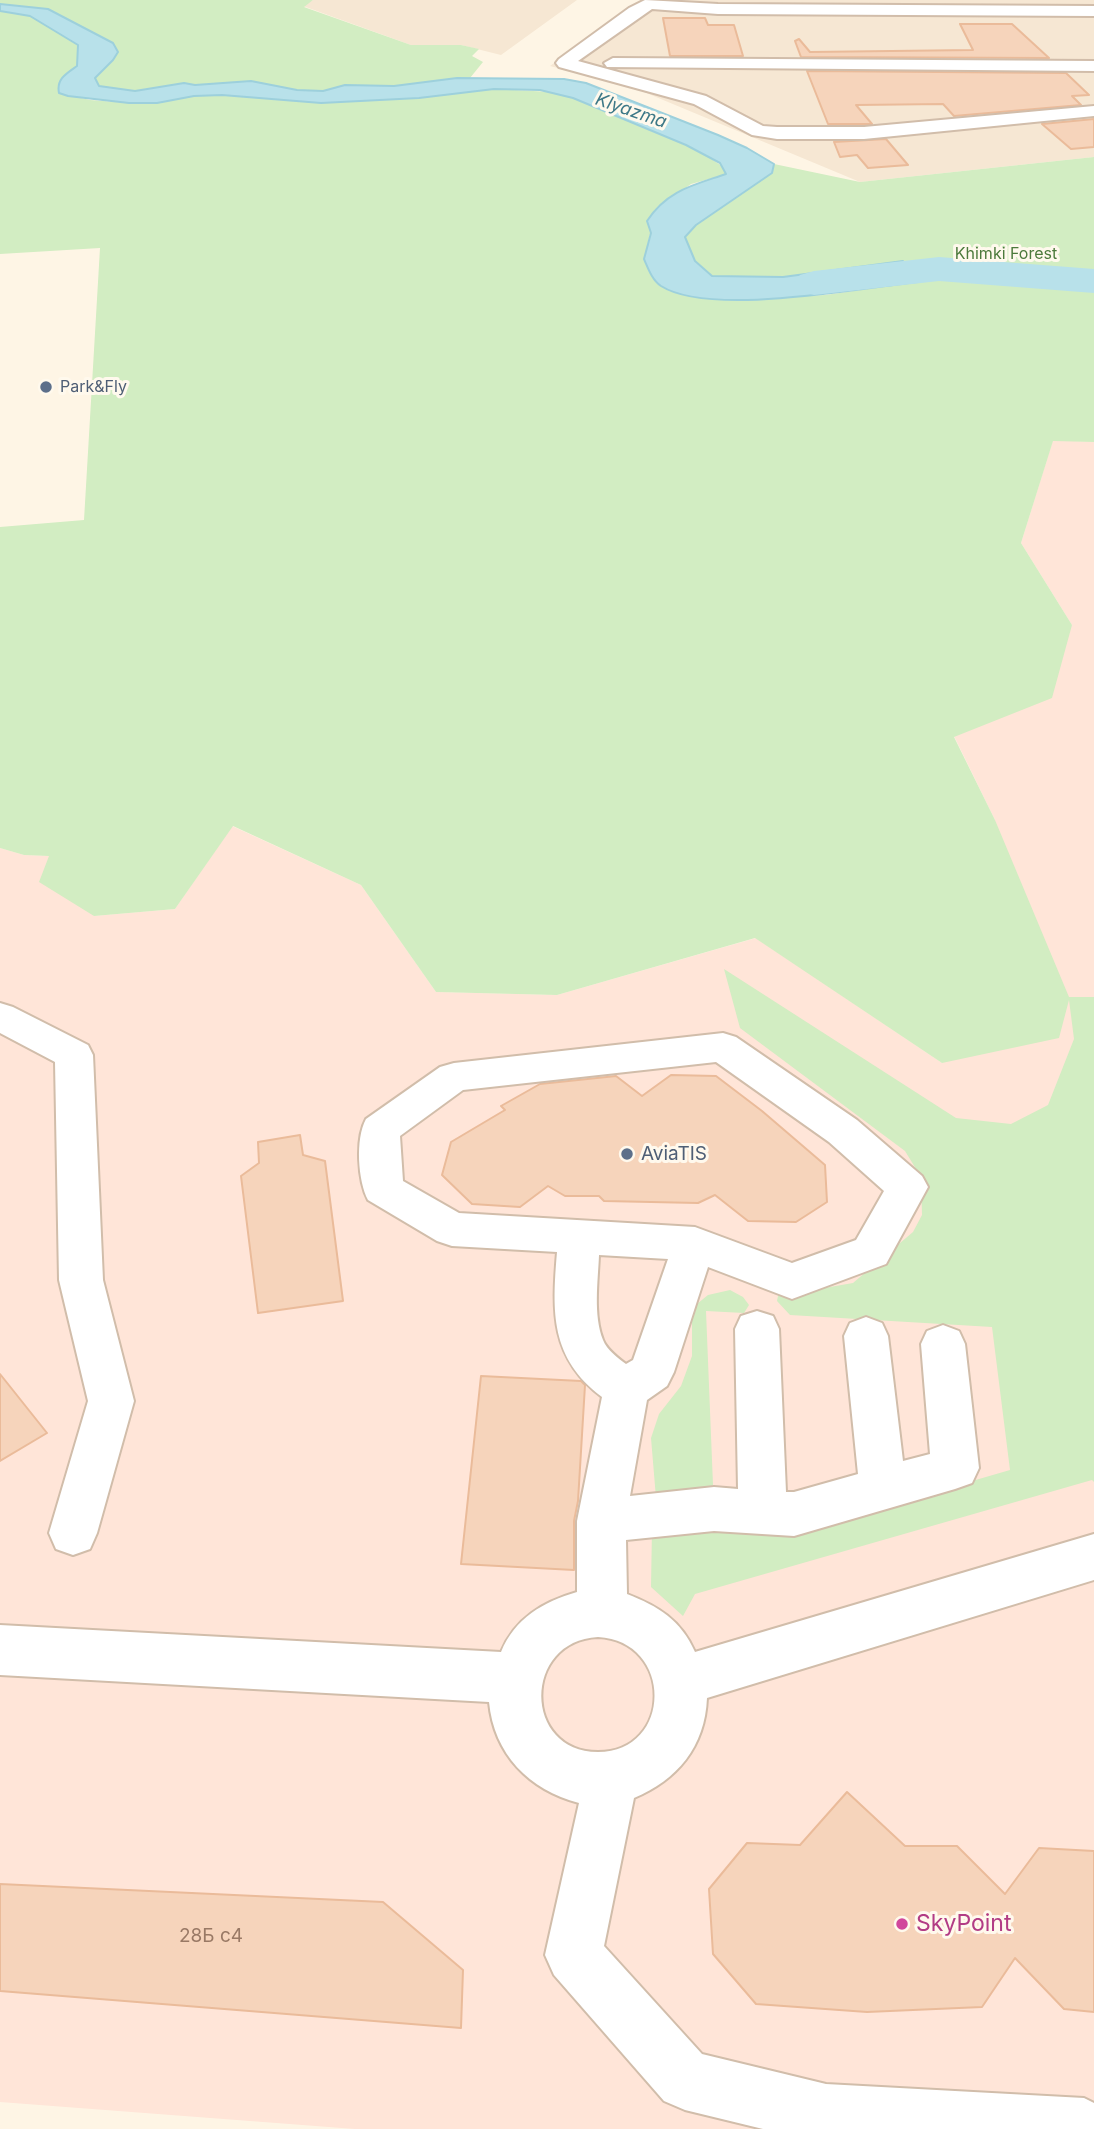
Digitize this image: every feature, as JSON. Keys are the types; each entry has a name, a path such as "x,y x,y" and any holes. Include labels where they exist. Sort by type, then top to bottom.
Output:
{"street":[{"path":"565,63 635,11 654,2 718,9 1094,11"},
{"path":"565,63 1094,66"},
{"path":"565,63 700,100 759,131 777,133 864,133 1094,111"},
{"path":"0,1016 74,1055 81,1280 111,1401 73,1533"},
{"path":"723,1047 843,1131 907,1187 871,1252 792,1281 695,1244 452,1229 383,1189 380,1130 454,1077 723,1047"},
{"path":"579,1237 575,1297 583,1348 613,1382 626,1389"},
{"path":"602,1613 601,1521 626,1389 651,1372 695,1244"},
{"path":"757,1329 763,1512"},
{"path":"866,1336 883,1490"},
{"path":"601,1521 714,1509 794,1514 955,1468 943,1344"},
{"path":"681,1681 1094,1557"},
{"path":"602,1613 629,1619 652,1634 670,1655 681,1681 681,1707 674,1732 667,1743 659,1754 638,1770 611,1778 584,1777 558,1768 536,1751 521,1729 514,1704 515,1678 523,1655 537,1637 556,1623 579,1615 602,1613"},
{"path":"0,1650 515,1678"},
{"path":"611,1778 574,1955 685,2080 827,2114 1084,2129"}],"shaded area":[{"path":"313,0 577,0 501,55 461,45 411,45 303,6"},
{"path":"641,0 1094,0 1094,157 860,182 632,87 550,66"},
{"path":"1053,440 1094,442 1094,2129 355,2129 0,2102 0,848 24,855 50,856 94,916 175,909 232,826 361,885 436,992 557,995 756,938 942,1063 995,820 954,736 1072,625 1021,543"}],"green space":[{"path":"0,0 313,0 304,7 411,45 461,45 479,49 472,56 483,62 470,78 394,86 345,85 323,91 297,90 251,81 195,85 184,83 135,91 99,86 95,78 118,52 113,43 48,9 0,4"},
{"name":"Khimki Forest","path":"0,11 30,16 78,45 77,66 61,80 59,93 90,100 157,103 194,96 222,95 321,103 419,98 494,89 552,92 582,101 696,149 725,168 727,174 691,184 656,209 644,259 724,299 825,295 918,282 902,261 783,277 711,276 695,261 685,238 696,225 772,173 774,164 860,182 1094,157 1094,442 1053,441 1021,543 1072,625 1052,698 954,737 995,820 1069,997 1094,997 1094,1482 1092,1480 695,1594 683,1616 651,1587 652,1528 793,1533 1010,1470 992,1327 790,1315 777,1301 778,1296 853,1283 913,1232 922,1215 921,1177 905,1151 740,1028 724,969 956,1118 1011,1124 1048,1105 1074,1039 1069,1000 1059,1038 942,1063 755,938 557,995 436,992 361,885 233,826 175,909 94,916 39,882 49,856 24,855 0,848 0,527 84,520 100,248 0,254"},
{"path":"730,1290 743,1297 749,1305 744,1313 706,1311 713,1485 695,1500 656,1498 651,1438 659,1414 681,1386 692,1356 692,1308 708,1295"}],"water":[{"path":"0,4 48,9 113,43 118,52 95,78 99,86 135,91 184,83 195,85 251,81 297,90 323,91 345,85 394,86 457,78 564,79 586,83 718,135 774,164 772,173 696,225 685,237 695,261 712,276 783,277 903,261 918,282 786,298 714,299 684,295 655,281 644,259 651,233 647,221 663,202 682,190 726,174 720,163 686,145 573,98 540,90 494,89 419,98 321,103 222,95 194,96 157,103 129,103 68,96 59,93 59,84 63,77 77,66 78,45 30,16 0,11"}],"building":[{"path":"663,18 705,18 708,25 734,25 743,56 670,56"},
{"path":"960,24 1012,24 1049,58 801,57 795,41 799,39 810,52 973,50"},
{"path":"807,71 1066,73 1089,95 1072,96 1081,105 954,116 943,104 856,105 872,124 828,124"},
{"path":"1094,119 1094,147 1071,149 1042,124"},
{"path":"886,139 908,165 868,168 857,155 840,157 834,142"},
{"path":"671,1075 716,1076 762,1111 825,1165 827,1202 796,1222 748,1221 715,1195 698,1203 604,1201 599,1196 565,1196 548,1186 520,1207 472,1204 442,1175 451,1142 505,1110 501,1106 540,1084 616,1076 642,1096"},
{"path":"300,1135 303,1155 325,1161 343,1301 258,1313 241,1176 259,1163 258,1142"},
{"path":"0,1374 47,1433 0,1461"},
{"path":"481,1376 581,1381 585,1385 578,1501 574,1521 574,1570 461,1564"},
{"name":"SkyPoint","path":"847,1792 905,1846 957,1846 1005,1894 1039,1848 1094,1851 1094,2012 1064,2009 1015,1958 982,2007 867,2012 756,2004 713,1954 709,1889 747,1843 800,1845"},
{"path":"0,1884 383,1902 463,1970 461,2028 0,1991"}],"waterway":[{"name":"Klyazma","path":"814,283 939,269 1094,281"}],"place":[{"name":"Park&Fly","path":"46,387"},
{"name":"AviaTIS","path":"627,1154"},
{"name":"SkyPoint","path":"902,1924"}]}
